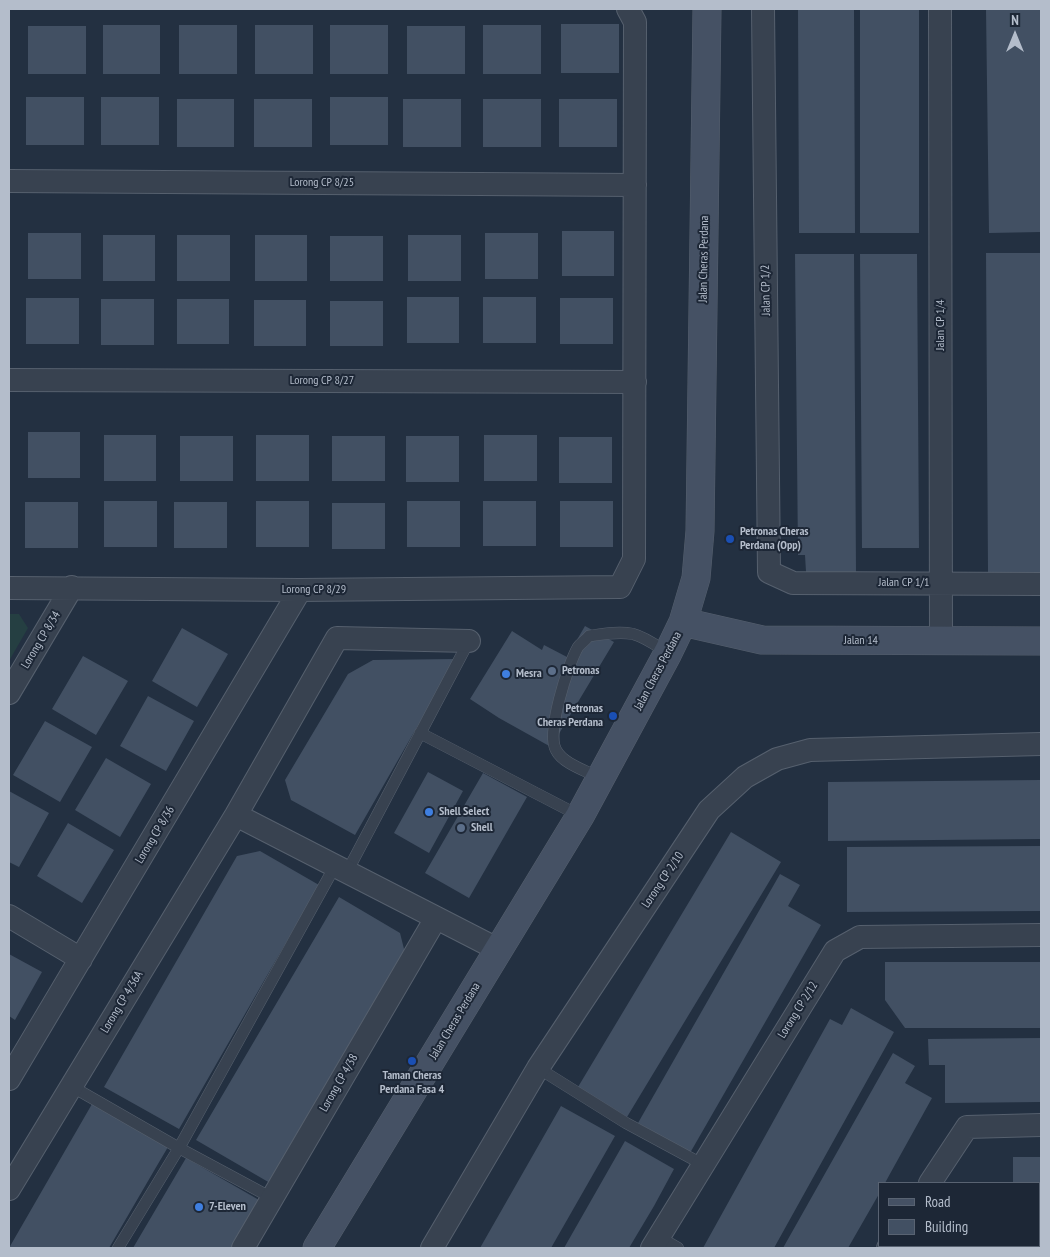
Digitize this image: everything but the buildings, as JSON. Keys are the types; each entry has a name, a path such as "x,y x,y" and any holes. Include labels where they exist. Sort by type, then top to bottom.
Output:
{"street":[{"path":"628,9 636,22 635,382"},
{"name":"Jalan CP 1/2","path":"763,9 769,572"},
{"name":"Jalan CP 1/4","path":"940,9 941,641"},
{"name":"Jalan Cheras Perdana","path":"317,1248 580,816 683,622 696,578 700,531 707,15"},
{"name":"Lorong CP 8/25","path":"9,181 635,185"},
{"name":"Lorong CP 8/27","path":"9,380 635,382"},
{"name":"Lorong CP 8/29","path":"9,588 300,590 620,587 634,559 635,382"},
{"name":"Jalan CP 1/1","path":"769,572 793,583 1041,584"},
{"name":"Lorong CP 8/34","path":"9,693 72,587"},
{"name":"Lorong CP 8/36","path":"9,1079 300,590"},
{"name":"Jalan 14","path":"683,622 762,640 1041,641"},
{"name":"Lorong CP 4/36A","path":"9,1189 236,815 337,638 469,641"},
{"name":"Lorong CP 2/10","path":"432,1248 538,1068 709,810 745,777 777,759 810,750 1041,744"},
{"path":"236,815 499,950"},
{"path":"9,916 81,958"},
{"name":"Lorong CP 4/38","path":"243,1248 436,918"},
{"name":"Lorong CP 2/12","path":"655,1243 835,951 860,937 1041,935"},
{"path":"931,1182 967,1127 1041,1125"}],"lane":[{"path":"600,778 566,761 558,753 552,737 554,720 561,695 578,648 589,636 612,633 632,634 647,640 668,653"},
{"path":"118,1248 179,1148 420,733 469,641"},
{"path":"420,733 580,816"},
{"path":"538,1068 626,1123 702,1164"},
{"path":"71,1086 179,1148 272,1198"},
{"path":"655,1243 678,1248"}],"green space":[{"path":"9,614 19,614 28,628 9,661"}],"place":[{"name":"Petronas Cheras Perdana (Opp)","path":"730,539"},
{"name":"Petronas","path":"552,671"},
{"name":"Mesra","path":"506,674"},
{"name":"Petronas Cheras Perdana","path":"613,716"},
{"name":"Shell Select","path":"429,812"},
{"name":"Shell","path":"461,828"},
{"name":"Taman Cheras Perdana Fasa 4","path":"412,1061"},
{"name":"7-Eleven","path":"199,1207"}]}
